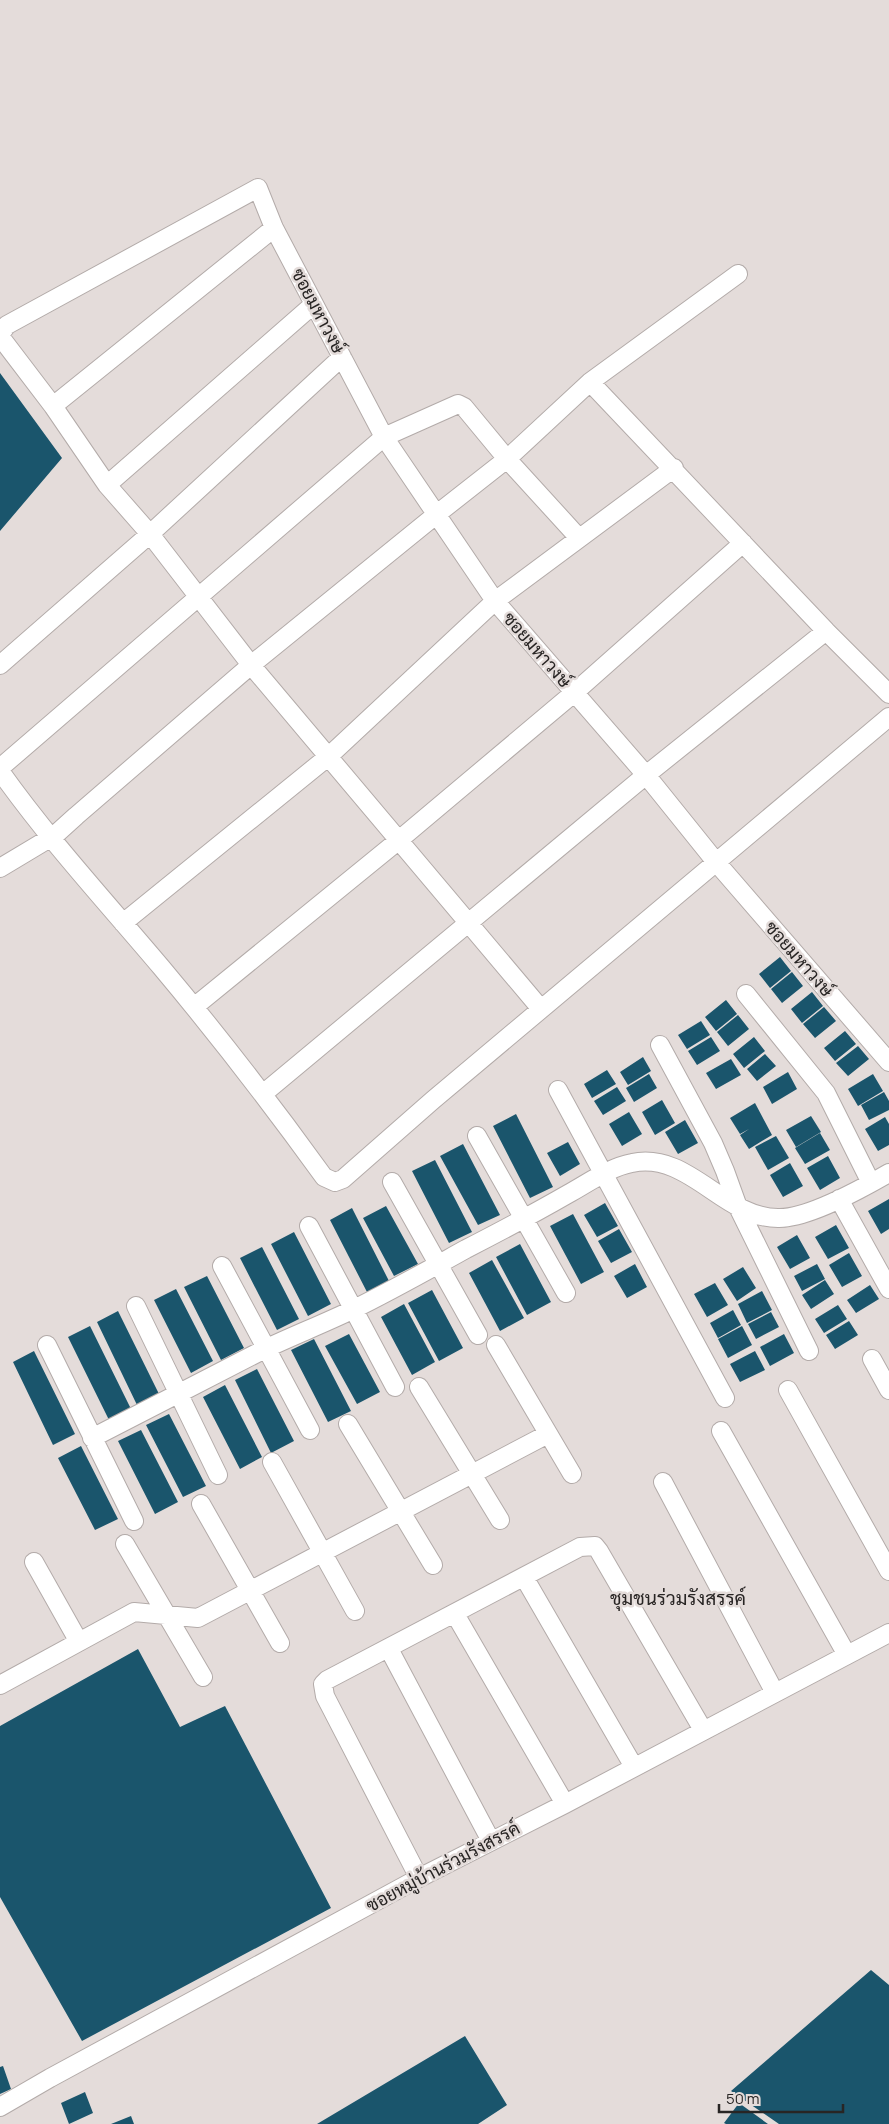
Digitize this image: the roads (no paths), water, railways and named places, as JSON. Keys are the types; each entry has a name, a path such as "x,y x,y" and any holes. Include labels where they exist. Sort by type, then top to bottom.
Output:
{"street":[{"name":"ซอยมหาวงษ์","path":"53,406 2,339 2,333 6,326 258,188 274,228 384,437 495,601 646,775 716,862 889,1062"},
{"path":"274,228 53,406 107,485 150,534 251,665 330,756 541,1009"},
{"path":"0,868 54,837 251,665 437,514 507,460 590,382 738,274"},
{"path":"107,485 314,304"},
{"path":"0,665 150,534 342,357"},
{"path":"590,382 674,468 826,631 889,694"},
{"path":"579,538 507,460 464,407 458,404 384,437 1,768 26,807 54,837 264,1093 324,1177 335,1182 344,1179 433,1100 889,717"},
{"path":"123,922 330,756 495,601 674,468"},
{"path":"194,1007 399,840 575,692 743,543"},
{"path":"264,1093 646,775 826,631"},
{"path":"746,994 826,1093 871,1183"},
{"path":"660,1045 713,1143 738,1207 810,1351"},
{"path":"558,1090 724,1398"},
{"path":"477,1136 566,1293"},
{"path":"92,1438 265,1349 354,1309 525,1219 603,1174 630,1163 648,1161 665,1164 681,1170 738,1207 758,1215 778,1218 796,1216 840,1199 889,1173"},
{"path":"392,1182 478,1335"},
{"path":"840,1199 889,1288"},
{"path":"309,1226 395,1387"},
{"path":"222,1266 310,1430"},
{"path":"136,1306 218,1475"},
{"path":"47,1344 134,1521"},
{"path":"496,1345 572,1474"},
{"path":"872,1359 889,1390"},
{"path":"419,1387 500,1520"},
{"path":"788,1390 889,1571"},
{"path":"348,1424 433,1565"},
{"path":"720,1431 847,1655"},
{"path":"3,1678 79,1642 134,1612 198,1618 548,1434"},
{"path":"272,1462 355,1611"},
{"path":"663,1482 775,1693"},
{"path":"201,1504 280,1643"},
{"path":"125,1544 203,1677"},
{"path":"419,1878 323,1689 323,1684 327,1680 580,1547 595,1546 703,1730"},
{"path":"34,1562 79,1642"},
{"path":"524,1578 634,1767"},
{"path":"455,1614 565,1804"},
{"name":"ซอยหมู่บ้านร่วมรังสรรค์","path":"0,2108 50,2078 419,1878 565,1804 889,1633"},
{"path":"389,1649 491,1841"}],"district":[{"name":"ชุมชนร่วมรังสรรค์","path":"678,1598"}]}
